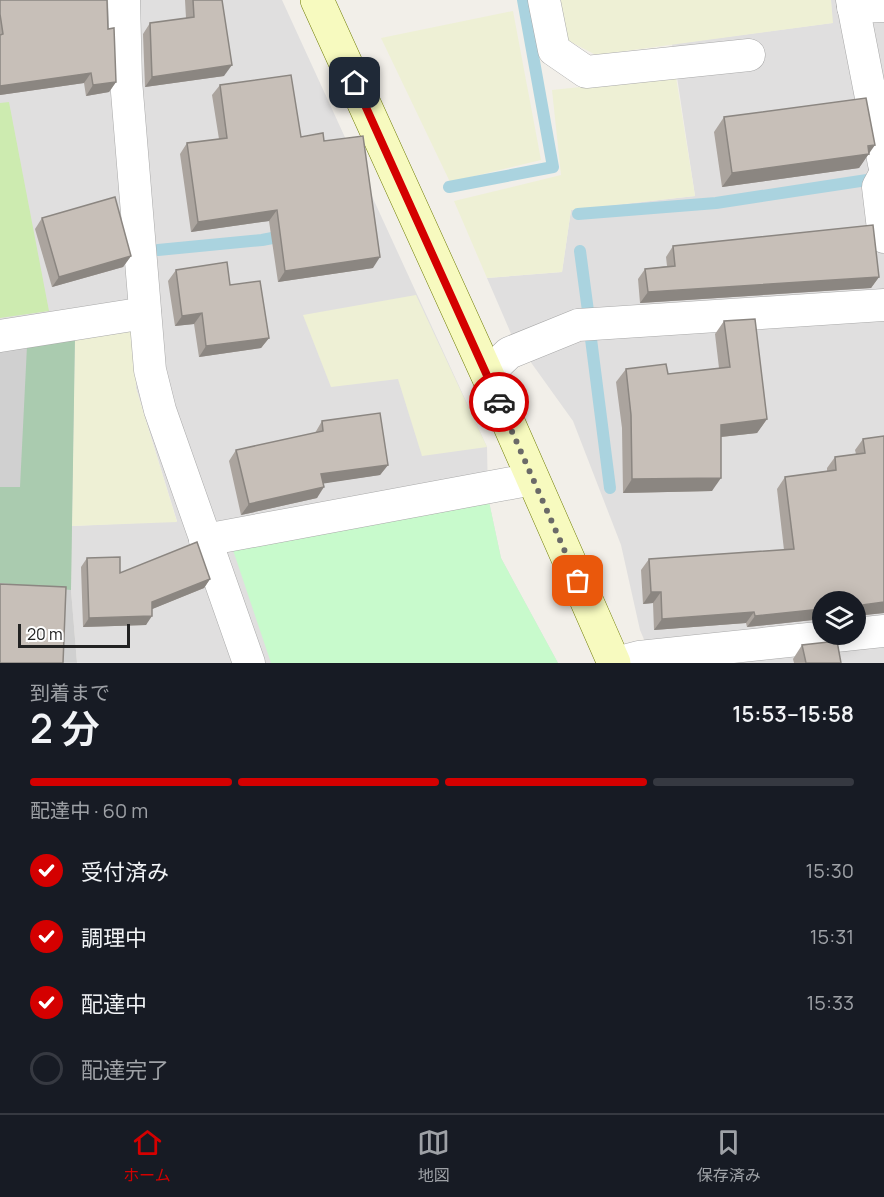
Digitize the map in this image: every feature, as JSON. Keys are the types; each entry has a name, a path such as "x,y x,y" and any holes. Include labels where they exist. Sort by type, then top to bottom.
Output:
{"main road":[{"path":"317,0 615,663"}],"street":[{"path":"124,0 126,80 150,370 160,410 249,663"},
{"path":"544,0 554,50 586,72 749,55"},
{"path":"884,6 853,4 882,178 884,237"},
{"path":"487,374 509,353 578,325 884,305"},
{"path":"0,336 146,313"},
{"path":"206,540 533,479"},
{"path":"615,663 639,657 884,631"}],"shaded area":[{"path":"0,0 282,0 487,447 488,497 501,558 558,663 77,663 71,590 72,526 177,521 136,388 138,330 0,351"},
{"path":"831,0 884,0 884,663 654,663 640,630 621,545 573,421 512,336 487,278 562,272 571,210 695,196 672,44 832,23"},
{"path":"75,336 71,590 77,663 0,663 0,351"}],"green space":[{"path":"560,0 831,0 833,23 596,55 567,40"},
{"path":"513,11 541,160 450,182 381,38"},
{"path":"676,77 695,196 571,210 562,272 487,278 454,201 561,175 552,90"},
{"path":"9,102 49,311 0,318 0,103"},
{"path":"416,295 487,447 422,456 398,379 331,387 303,315"},
{"path":"138,329 136,388 177,522 72,526 75,336"},
{"path":"75,336 71,590 0,583 0,487 20,487 27,346"},
{"path":"488,497 501,558 558,663 271,663 231,544"}],"building":[{"path":"0,0 107,0 108,29 114,28 116,82 93,85 91,73 0,86 0,35 3,34"},
{"path":"193,0 222,0 232,65 152,77 150,23 194,17"},
{"path":"291,75 301,137 323,133 324,141 363,136 380,257 285,271 277,210 198,222 187,143 227,138 220,85"},
{"path":"866,98 875,145 868,146 869,154 732,173 724,117"},
{"path":"115,197 131,256 59,277 42,218"},
{"path":"873,225 879,277 648,292 645,269 675,266 673,246"},
{"path":"227,262 230,285 260,281 269,338 206,346 202,313 182,316 176,270"},
{"path":"755,319 767,419 721,425 721,478 632,479 631,415 626,369 666,364 668,374 730,367 724,321"},
{"path":"380,413 388,465 321,474 324,487 249,504 236,450 323,431 322,421"},
{"path":"884,436 884,602 866,604 866,591 812,591 812,610 755,616 754,612 662,619 661,592 651,592 649,559 794,549 785,477 836,470 835,457 865,453 863,439"},
{"path":"197,542 210,579 152,602 152,616 89,618 87,558 120,557 120,573"},
{"path":"0,584 66,587 63,663 0,663"},
{"path":"802,645 838,645 841,663 806,663"}],"waterway":[{"path":"449,187 553,167 523,0"},
{"path":"578,214 716,203 880,178"},
{"path":"158,250 262,240 288,235"},
{"path":"580,251 588,311"},
{"path":"591,339 610,488"}],"way so far":[{"path":"499,402 578,581"}],"route":[{"path":"355,83 499,402"}]}
